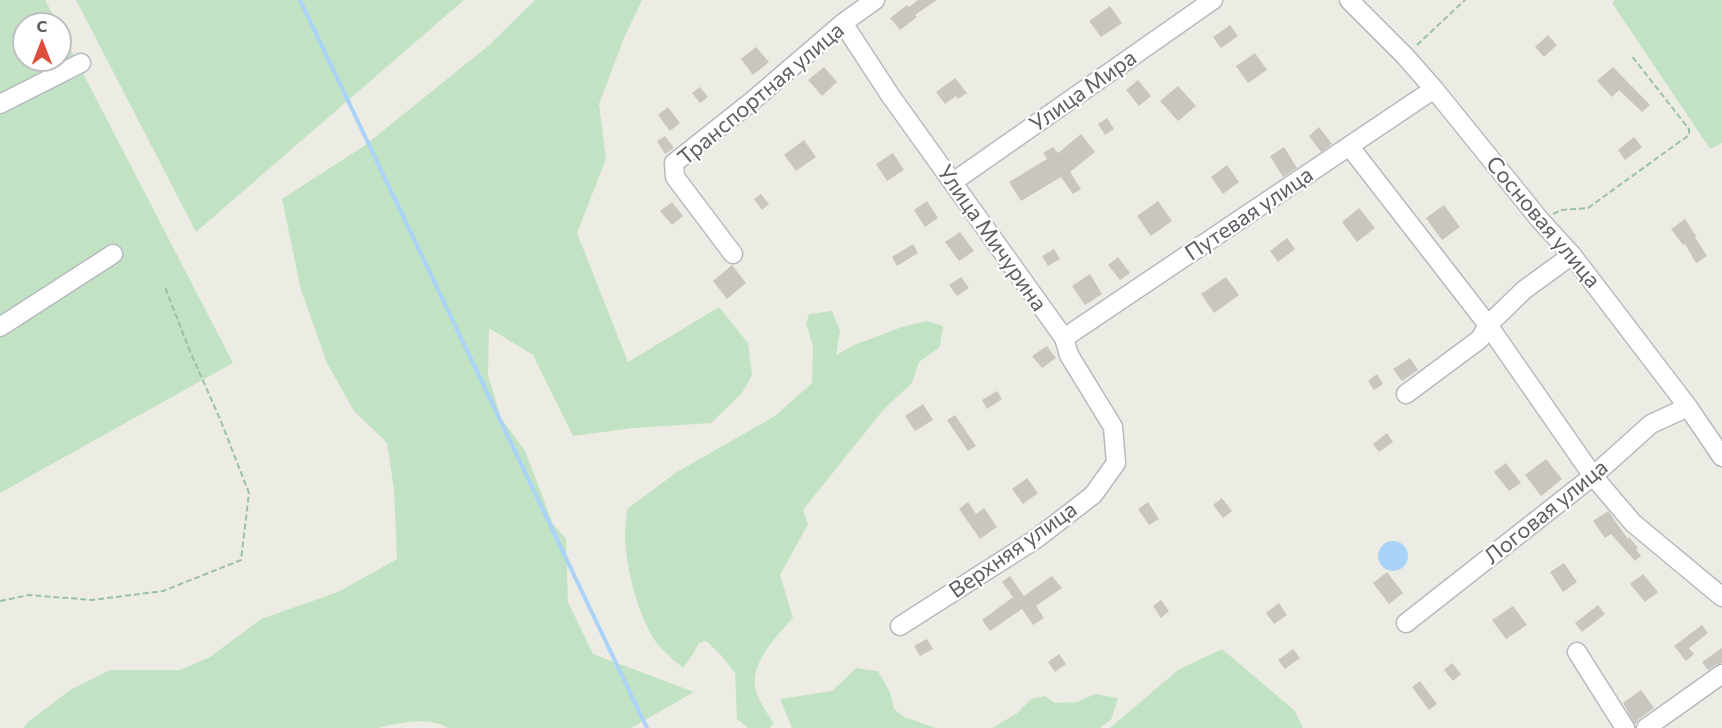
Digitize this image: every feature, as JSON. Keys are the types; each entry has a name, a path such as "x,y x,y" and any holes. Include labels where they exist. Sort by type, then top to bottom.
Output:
{"street":[{"name":"Транспортная улица","path":"733,254 675,177 674,163 751,102 843,23 875,0"},
{"name":"Улица Мира","path":"953,182 1213,0"},
{"name":"Сосновая улица","path":"1348,0 1405,56 1434,89 1540,220 1572,255 1688,407 1722,457"},
{"name":"Улица Мичурина","path":"843,23 890,95 1064,338 1069,355 1113,427 1116,463"},
{"path":"0,104 81,63"},
{"name":"Путевая улица","path":"1064,338 1434,89"},
{"path":"1350,147 1488,326 1593,476 1633,523 1722,597"},
{"path":"0,327 114,254"},
{"path":"1406,394 1480,339 1488,326 1524,290 1572,255"},
{"name":"Логовая улица","path":"1406,623 1593,476 1651,424 1688,407"},
{"name":"Верхняя улица","path":"900,626 1036,539 1092,495 1116,463"},
{"path":"1577,652 1625,728"},
{"path":"1646,728 1722,674"}],"path":[{"path":"1405,56 1466,0"},
{"path":"1540,220 1561,210 1588,208 1689,135 1689,129 1631,55"},
{"path":"0,601 29,596 92,600 163,591 241,560 249,493 165,287"}],"green space":[{"path":"0,0 45,0 52,12 12,12 12,72 72,72 72,52 233,363 0,493"},
{"path":"76,0 464,0 196,232"},
{"path":"535,0 642,0 624,38 599,104 606,159 577,233 628,362 719,307 748,343 752,375 742,393 711,423 634,428 573,436 533,355 489,328 488,375 501,418 525,451 553,524 566,539 568,602 593,654 694,692 631,728 448,728 423,721 378,728 23,728 70,690 110,670 180,670 210,657 261,619 338,592 397,559 394,489 387,443 354,411 327,363 301,290 282,199 364,146 488,46"},
{"path":"1615,0 1722,0 1722,143 1710,149 1612,3"},
{"path":"832,311 840,331 836,355 854,345 902,327 926,321 943,326 940,347 919,362 912,383 884,409 803,510 808,524 780,575 793,618 766,651 756,671 756,691 774,724 769,728 748,728 737,719 735,673 719,653 706,641 699,643 683,668 659,646 652,635 639,607 630,576 625,529 627,509 677,472 775,416 812,383 813,346 806,324 809,314"},
{"path":"1222,649 1294,710 1303,728 1110,728 1178,670"},
{"path":"856,668 878,671 890,692 894,709 904,717 936,728 792,728 780,699 832,691"},
{"path":"1095,694 1118,698 1111,720 1100,728 992,728 1016,714 1031,699 1045,696 1055,703 1077,702"}],"water":[{"path":"1393,541 1399,542 1407,550 1407,562 1399,570 1393,571 1387,570 1379,562 1378,556 1379,550 1387,542"}],"building":[{"path":"918,0 937,0 915,15 917,17 900,30 890,18"},
{"path":"1110,6 1122,23 1101,37 1089,21"},
{"path":"1230,25 1238,36 1221,48 1213,37"},
{"path":"1548,35 1557,45 1544,57 1535,47"},
{"path":"756,47 769,62 753,75 741,59"},
{"path":"1255,53 1267,70 1248,83 1236,66"},
{"path":"824,67 837,82 822,96 808,80"},
{"path":"1613,67 1650,105 1642,112 1619,90 1612,97 1597,81"},
{"path":"955,78 967,93 958,99 956,96 945,104 936,92"},
{"path":"1138,80 1151,96 1139,106 1126,90"},
{"path":"1178,86 1196,106 1178,121 1160,101"},
{"path":"700,87 708,97 700,103 692,93"},
{"path":"668,107 680,123 670,131 658,115"},
{"path":"1107,118 1114,129 1105,135 1098,124"},
{"path":"1319,127 1332,144 1321,152 1309,136"},
{"path":"1081,134 1095,152 1070,172 1081,189 1073,194 1061,177 1021,201 1009,182 1047,159 1043,153 1053,147 1058,153"},
{"path":"665,136 674,148 665,154 657,141"},
{"path":"1634,137 1642,147 1625,160 1618,150"},
{"path":"804,140 816,157 796,171 784,155"},
{"path":"1284,147 1297,168 1283,177 1270,156"},
{"path":"893,153 904,170 887,181 876,164"},
{"path":"1227,165 1239,182 1223,194 1211,177"},
{"path":"761,194 769,204 762,210 754,199"},
{"path":"927,201 938,218 925,227 914,210"},
{"path":"1158,201 1172,221 1151,236 1137,216"},
{"path":"672,202 683,216 672,225 660,211"},
{"path":"1444,205 1460,227 1442,240 1426,218"},
{"path":"1359,208 1375,228 1357,242 1342,222"},
{"path":"1685,219 1707,256 1696,263 1685,244 1683,245 1671,229"},
{"path":"960,232 974,251 959,261 945,242"},
{"path":"1287,238 1295,249 1278,262 1270,251"},
{"path":"913,244 918,253 897,266 892,257"},
{"path":"1054,249 1060,259 1048,266 1042,256"},
{"path":"1118,257 1130,273 1120,280 1108,265"},
{"path":"732,265 746,283 727,299 713,281"},
{"path":"1090,274 1102,294 1085,305 1072,286"},
{"path":"961,277 969,288 957,296 949,285"},
{"path":"1226,277 1239,295 1214,313 1201,294"},
{"path":"1047,346 1056,358 1042,368 1032,356"},
{"path":"1410,358 1418,370 1402,381 1393,369"},
{"path":"1377,374 1383,384 1374,390 1368,381"},
{"path":"997,391 1002,399 987,409 982,400"},
{"path":"923,404 933,420 915,431 905,416"},
{"path":"955,415 976,446 968,451 947,420"},
{"path":"1387,433 1393,442 1379,452 1373,444"},
{"path":"1546,459 1562,479 1541,496 1525,475"},
{"path":"1506,463 1521,483 1509,491 1494,472"},
{"path":"1027,478 1038,493 1023,504 1012,489"},
{"path":"1222,498 1232,511 1223,518 1213,505"},
{"path":"968,502 976,514 984,508 997,527 980,539 959,509"},
{"path":"1148,502 1159,519 1149,525 1138,509"},
{"path":"1608,511 1628,539 1629,537 1638,548 1636,549 1641,556 1635,561 1611,534 1605,538 1593,521"},
{"path":"1564,563 1577,582 1563,592 1550,572"},
{"path":"1387,572 1403,593 1389,604 1373,583"},
{"path":"1643,574 1658,592 1645,602 1630,584"},
{"path":"1010,576 1024,596 1052,576 1062,588 1036,606 1044,618 1033,625 1022,609 990,631 982,620 1013,597 1002,582"},
{"path":"1161,600 1169,611 1161,618 1153,606"},
{"path":"1279,603 1287,615 1274,624 1266,613"},
{"path":"1598,605 1605,614 1582,632 1575,623"},
{"path":"1513,606 1527,625 1506,639 1492,620"},
{"path":"1702,625 1708,633 1689,648 1694,654 1686,661 1674,646"},
{"path":"927,639 933,649 920,656 914,646"},
{"path":"1722,648 1722,663 1708,670 1702,662"},
{"path":"1293,649 1300,658 1285,669 1278,660"},
{"path":"1059,654 1066,664 1055,672 1048,662"},
{"path":"1452,663 1461,674 1453,681 1444,670"},
{"path":"1420,681 1437,704 1429,710 1412,687"},
{"path":"1641,690 1654,708 1639,719 1635,725 1623,703"}],"waterway":[{"path":"300,0 647,728"}]}
